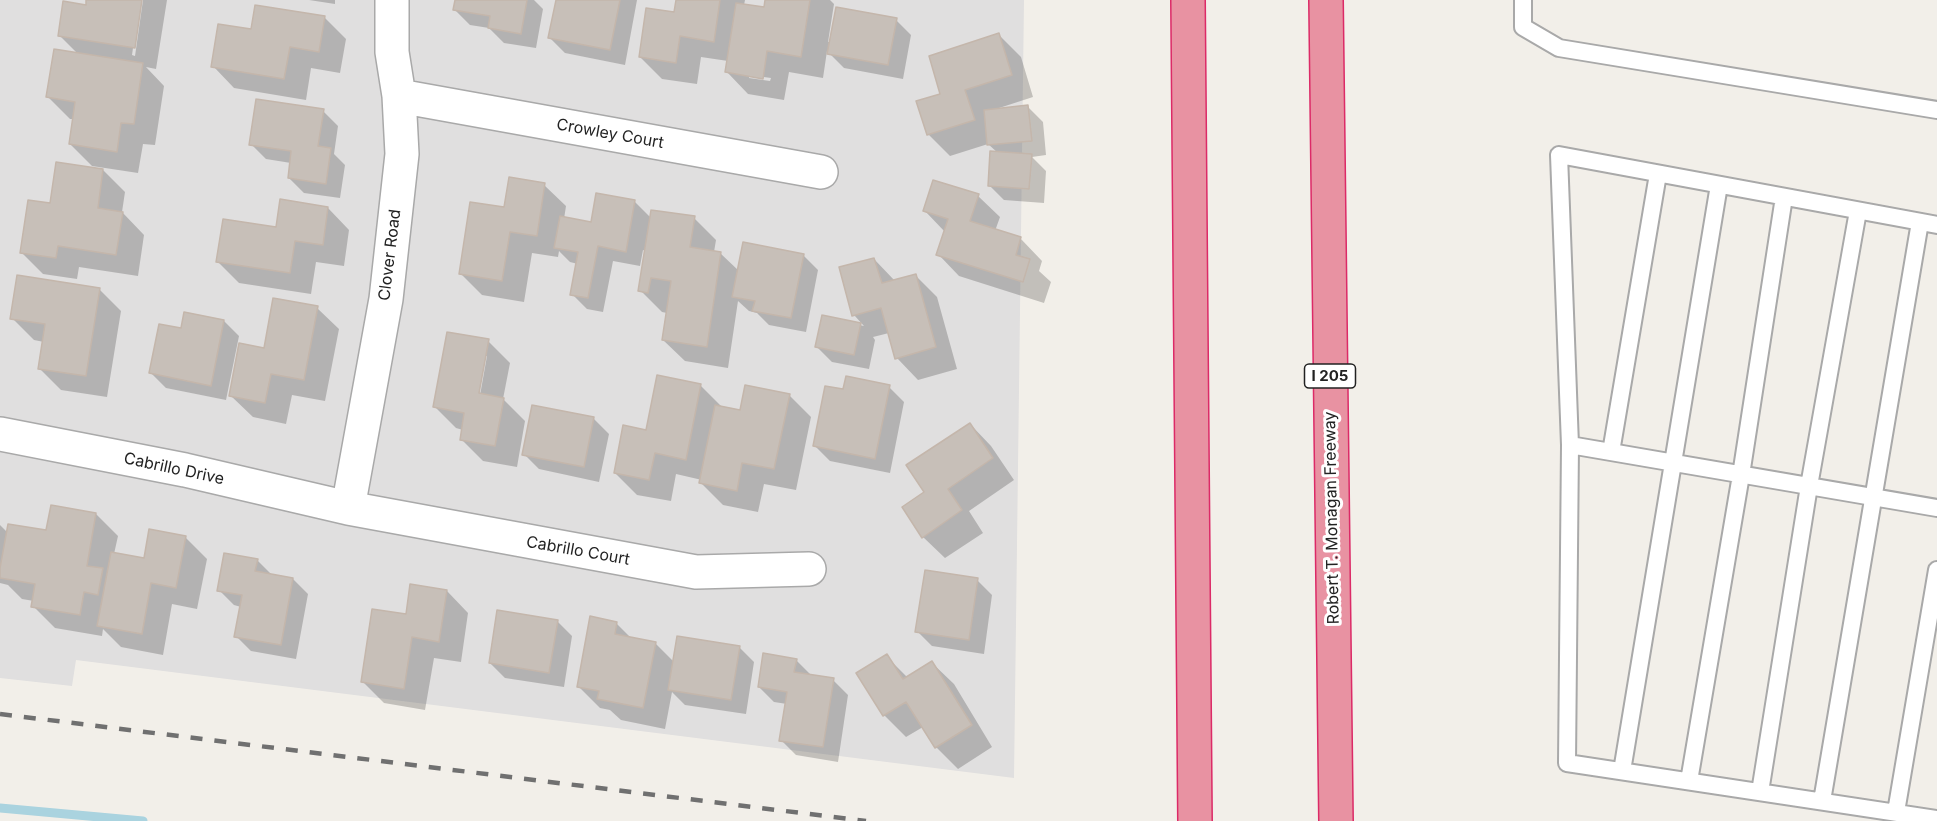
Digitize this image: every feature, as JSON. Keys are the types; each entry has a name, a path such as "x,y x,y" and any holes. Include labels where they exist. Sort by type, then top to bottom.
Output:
{"highway":[{"path":"1188,0 1195,821"},
{"name":"Robert T. Monagan Freeway","path":"1326,0 1336,821"}],"street":[{"name":"Clover Road","path":"348,508 386,299 402,154 399,96 392,52 392,0"},
{"name":"Crowley Court","path":"399,96 821,172"},
{"name":"Cabrillo Drive","path":"0,434 185,470 348,508"},
{"name":"Cabrillo Court","path":"348,508 696,572 809,569"}],"lane":[{"path":"1523,0 1523,27 1558,48 1937,110"},
{"path":"1937,225 1559,155 1570,445 1567,763 1937,819"},
{"path":"1611,452 1658,174"},
{"path":"1622,771 1719,185"},
{"path":"1689,781 1741,475 1784,197"},
{"path":"1760,792 1809,486 1858,211"},
{"path":"1822,801 1920,222"},
{"path":"1570,445 1937,508"},
{"path":"1896,812 1937,570"}],"shaded area":[{"path":"0,0 1024,0 1014,778 76,660 72,686 0,678"}],"building":[{"path":"86,0 142,0 135,48 58,36 63,1 86,5"},
{"path":"455,0 527,0 521,34 488,28 490,16 453,10"},
{"path":"556,0 620,0 610,50 548,38"},
{"path":"676,0 720,0 714,42 680,36 676,63 639,57 646,8 674,12"},
{"path":"765,0 810,0 801,57 767,51 763,79 725,72 736,3 764,7"},
{"path":"255,5 325,16 319,52 290,47 284,79 211,67 218,24 251,29"},
{"path":"836,7 897,18 888,65 827,54"},
{"path":"999,33 1012,75 965,90 975,120 927,135 916,101 940,94 929,56"},
{"path":"54,49 143,63 134,124 121,123 117,152 69,144 75,102 46,97"},
{"path":"256,99 324,109 318,146 331,148 326,184 288,178 291,151 249,145"},
{"path":"1028,105 1032,141 987,145 984,110"},
{"path":"990,151 1032,154 1029,189 988,186"},
{"path":"56,162 103,169 98,208 123,212 116,255 58,246 56,258 20,253 28,200 50,203"},
{"path":"509,177 545,183 537,236 510,232 502,281 459,274 470,202 504,207"},
{"path":"933,180 979,194 970,221 1021,237 1016,255 1030,259 1023,282 936,255 948,219 923,211"},
{"path":"596,193 635,200 626,252 598,246 588,298 570,295 578,252 554,248 560,216 591,222"},
{"path":"280,199 328,207 323,245 295,241 290,273 216,262 223,219 276,227"},
{"path":"651,210 695,216 690,247 721,252 707,347 662,340 671,281 651,278 648,293 638,291"},
{"path":"743,242 804,254 791,318 752,311 755,301 732,297"},
{"path":"874,258 882,283 916,274 936,347 895,359 881,308 852,316 839,267"},
{"path":"17,275 100,288 86,376 38,369 45,324 10,319"},
{"path":"273,298 318,306 304,380 271,374 265,403 229,396 239,343 264,348"},
{"path":"184,312 224,320 211,386 149,373 159,324 181,328"},
{"path":"822,315 861,323 854,355 815,347"},
{"path":"447,332 489,339 479,393 504,398 495,446 460,440 464,413 433,407"},
{"path":"657,375 701,384 686,460 655,453 649,480 614,473 623,425 646,430"},
{"path":"846,376 890,385 875,459 813,446 825,386 843,389"},
{"path":"745,385 790,394 774,469 742,463 737,491 699,483 715,405 740,410"},
{"path":"532,405 594,417 584,467 522,455"},
{"path":"970,423 993,458 948,489 962,510 922,538 902,507 924,492 906,465"},
{"path":"51,505 96,513 87,566 103,568 98,595 84,592 80,615 31,607 35,584 0,578 8,524 46,530"},
{"path":"149,529 186,536 176,588 151,583 142,634 97,626 111,552 144,558"},
{"path":"224,553 258,559 255,571 293,578 281,645 234,637 242,595 217,591"},
{"path":"925,570 978,578 969,640 915,632"},
{"path":"410,584 447,590 439,642 412,637 404,689 361,682 372,609 406,614"},
{"path":"497,610 558,620 549,673 489,663"},
{"path":"590,616 617,622 615,634 656,642 643,708 597,699 599,691 577,687"},
{"path":"677,636 740,646 731,700 668,690"},
{"path":"763,653 797,659 794,672 834,678 823,747 779,741 787,692 758,687"},
{"path":"887,654 903,679 932,661 972,725 935,748 906,702 883,716 856,673"}],"waterway":[{"path":"0,808 143,821"}],"railway":[{"path":"0,714 866,821"}]}
